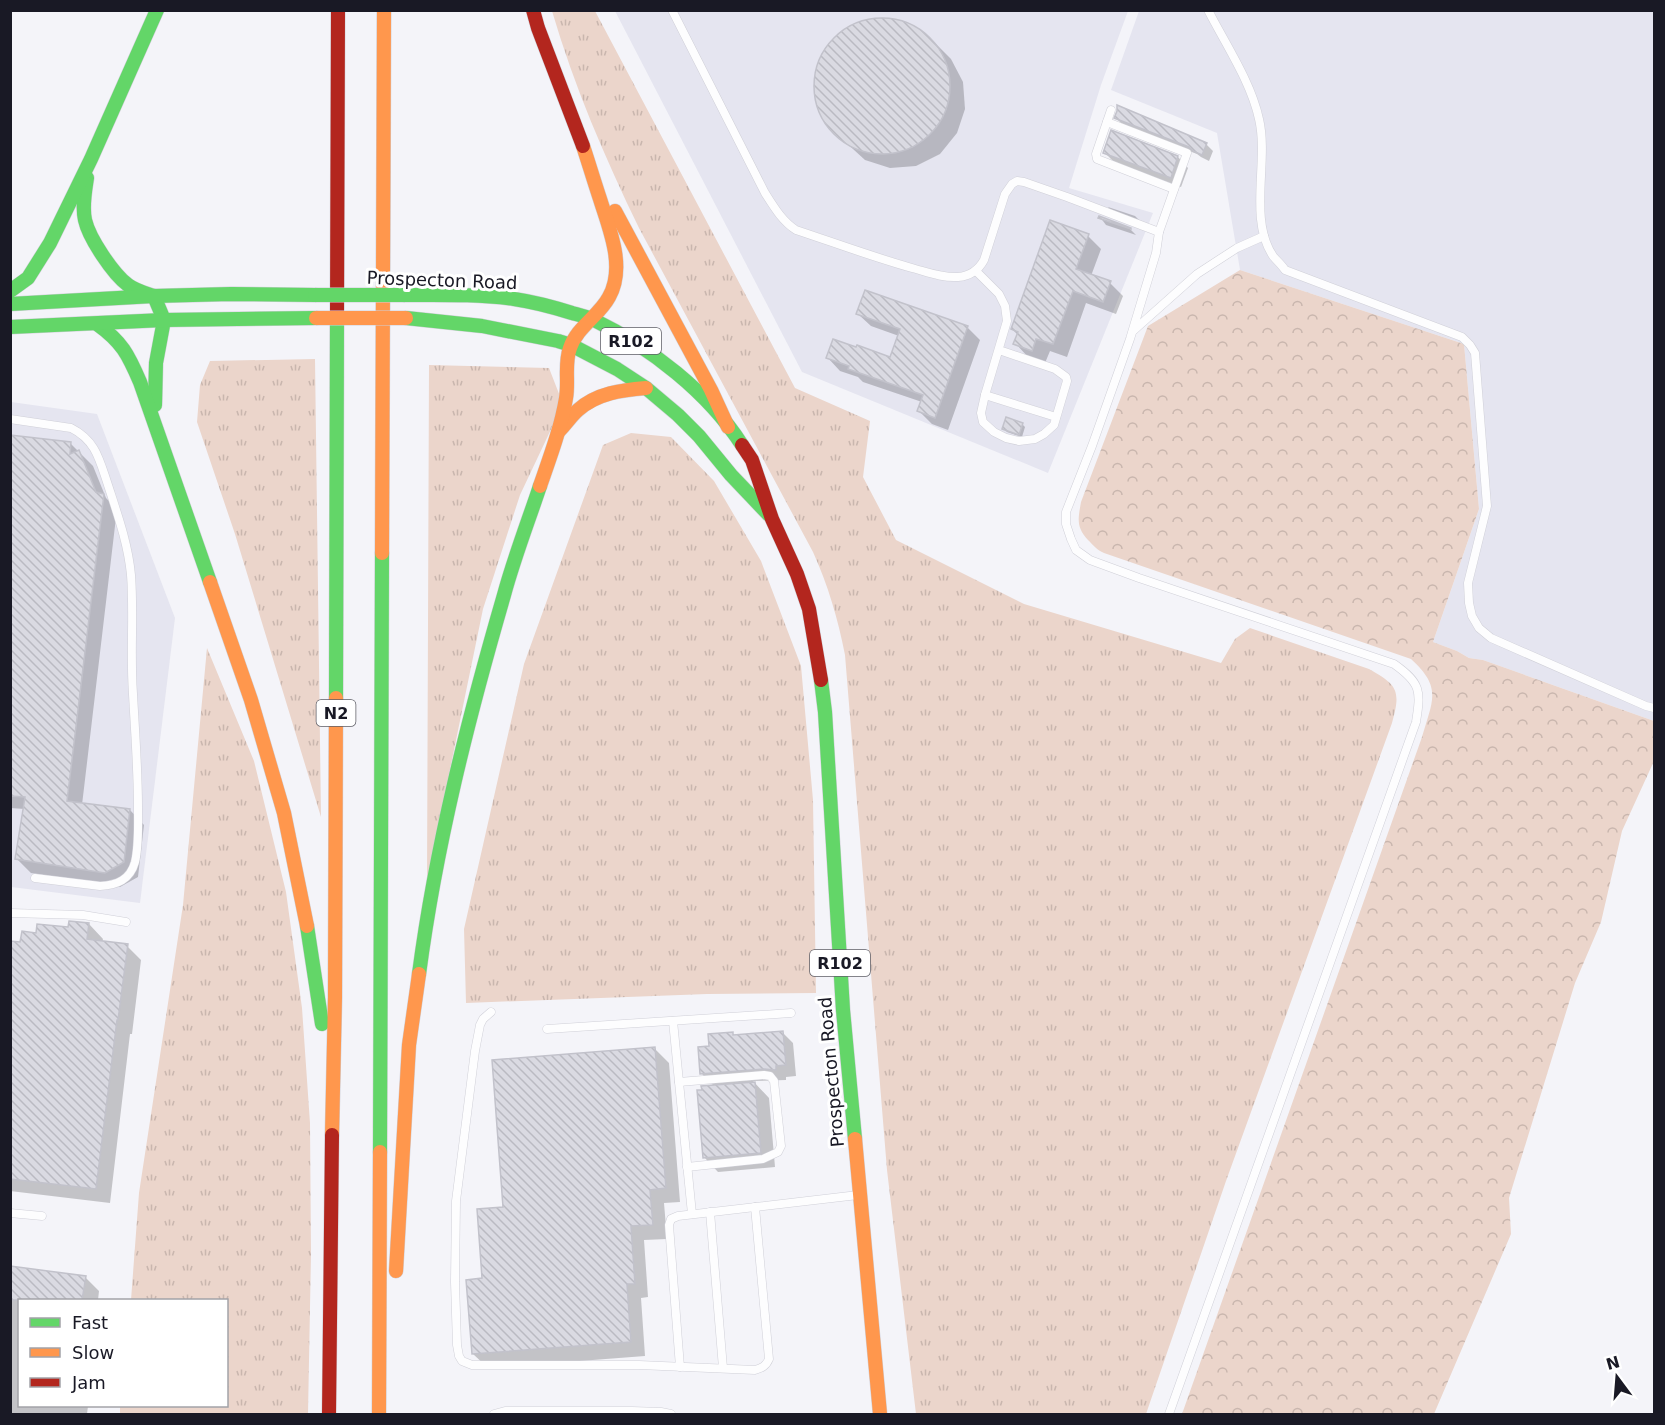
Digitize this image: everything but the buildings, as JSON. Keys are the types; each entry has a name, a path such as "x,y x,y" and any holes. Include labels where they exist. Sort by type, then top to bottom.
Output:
{"main road":[{"path":"10,291 28,278 42,258 91,159 157,10"},
{"name":"N2","path":"329,1414 335,997 338,10"},
{"name":"N2","path":"379,1414 384,10"},
{"path":"379,1308 396,1287 409,1045 426,919 459,760 504,593 558,432 565,406 567,361 571,345 580,331 601,309 615,282 613,245 588,160 533,10"},
{"path":"91,159 84,194 85,220 97,249 126,284 137,291 154,296 164,320 156,363 155,424"},
{"path":"588,160 711,390 728,427"},
{"name":"Prospecton Road","path":"10,304 231,294 481,296 514,299 545,305 592,319 631,341 662,361 694,388 728,427 752,460 772,519 797,574 809,609 818,657 825,712 843,1010 880,1414"},
{"name":"Prospecton Road","path":"10,327 164,320 406,318 482,326 558,341 571,345 617,369 646,388 692,429 772,519"},
{"path":"97,324 116,338 126,351 140,382 251,700 284,813 309,938 333,1098"},
{"path":"558,432 579,409 591,401 624,390 646,388"}],"lane":[{"path":"672,10 765,193 780,216 796,230 944,277 966,276 976,271 984,260 1005,194 1017,181 1067,196 1159,232"},
{"path":"1208,10 1254,99 1262,136 1261,213 1264,236 1272,255 1286,270 1462,338 1470,345 1474,353 1487,506 1468,583 1472,616 1479,628 1491,638 1654,708"},
{"path":"1111,110 1096,154 1097,159 1174,189"},
{"path":"1107,122 1187,153 1159,232 1156,253 1132,331 1096,435 1066,512 1066,524 1076,550 1090,560 1139,578 1394,664 1409,675 1418,686 1416,722 1169,1414"},
{"path":"1132,331 1197,273 1236,248 1264,236"},
{"path":"976,271 999,294 1005,306 1007,321 985,395 981,413 982,422 1006,438 1019,441 1035,439 1054,425 1066,377 1055,369 999,350"},
{"path":"985,395 1056,417"},
{"path":"10,419 70,428 79,432 93,445 119,516 128,549 131,576 131,665 138,798 135,862 129,875 120,883 110,885 100,886 35,878"},
{"path":"10,913 83,915 126,922"},
{"path":"491,1012 480,1025 475,1051 456,1201 455,1282 459,1356 462,1362 472,1365 639,1365 755,1370 766,1365 769,1359 755,1207"},
{"path":"547,1029 791,1014"},
{"path":"673,1021 692,1214"},
{"path":"679,1082 770,1076 774,1081 777,1103 781,1146 778,1152 763,1159 687,1167"},
{"path":"680,1367 669,1225 674,1217 860,1195"},
{"path":"710,1212 723,1368"},
{"path":"10,1213 42,1216"},
{"path":"494,1414 505,1411 632,1411 670,1414"}],"shaded area":[{"path":"615,11 1128,11 1101,85 1069,188 1153,213 1048,473 802,372"},
{"path":"1139,11 1654,11 1654,721 1483,660 1469,658 1433,642 1479,509 1464,344 1240,270 1217,133 1111,90"},
{"path":"11,402 97,414 175,618 140,903 11,887"}],"green space":[{"path":"552,11 595,11 795,388 870,421 863,477 896,540 1024,604 1221,663 1235,639 1250,628 1369,669 1386,680 1395,690 1396,703 1392,723 1226,1181 1146,1414 916,1414 887,1170 845,655 839,628 828,590 813,552 626,202 580,94"},
{"path":"1240,270 1464,344 1479,509 1433,642 1469,658 1483,660 1654,721 1654,761 1622,831 1601,922 1575,983 1509,1198 1511,1234 1434,1414 1182,1414 1422,737 1432,695 1428,678 1411,659 1104,553 1093,546 1081,531 1079,518 1081,502 1148,326"},
{"path":"315,359 321,817 235,534 197,422 200,385 210,361"},
{"path":"429,365 549,368 563,404 520,495 483,609 427,881"},
{"path":"631,433 671,437 714,481 761,561 801,666 813,800 816,993 707,994 466,1003 464,929 524,664 603,445"},
{"path":"207,648 254,761 286,892 302,1008 310,1123 311,1254 308,1414 120,1414 120,1407 228,1407 228,1299 131,1299 139,1193 183,905"}],"traffic: fast":[{"path":"10,291 28,278 50,243 91,159 157,10"},
{"path":"87,178 84,215 87,228 96,246 122,280 134,289 154,296 164,320 156,363 155,405"},
{"path":"10,304 154,296 315,295"},
{"path":"315,295 405,295"},
{"path":"405,295 500,297 551,307 594,320 636,343 695,389 742,445"},
{"path":"336,698 337,316"},
{"path":"10,327 164,320 316,318"},
{"path":"406,318 482,326 558,341 571,345 617,369 646,388 678,415 769,515"},
{"path":"97,324 118,343 136,372 210,582"},
{"path":"419,974 434,878 454,783 508,581 540,486"},
{"path":"380,1152 382,553"},
{"path":"821,680 825,712 843,1010 855,1139"},
{"path":"307,926 322,1024"}],"traffic: slow":[{"path":"382,553 384,10"},
{"path":"540,486 564,409 567,392 567,360 570,348 578,334 605,304 614,285 616,273 611,235 583,146"},
{"path":"615,211 711,390 728,427"},
{"path":"316,318 406,318"},
{"path":"559,431 578,410 593,400 619,391 646,388"},
{"path":"210,582 251,700 284,813 307,926"},
{"path":"332,1135 336,698"},
{"path":"396,1271 409,1045 419,974"},
{"path":"855,1139 880,1414"},
{"path":"379,1414 380,1152"}],"traffic: jam":[{"path":"337,316 338,10"},
{"path":"533,10 583,146"},
{"path":"742,445 752,460 772,519 797,574 809,609 821,680"},
{"path":"329,1414 332,1135"}]}
